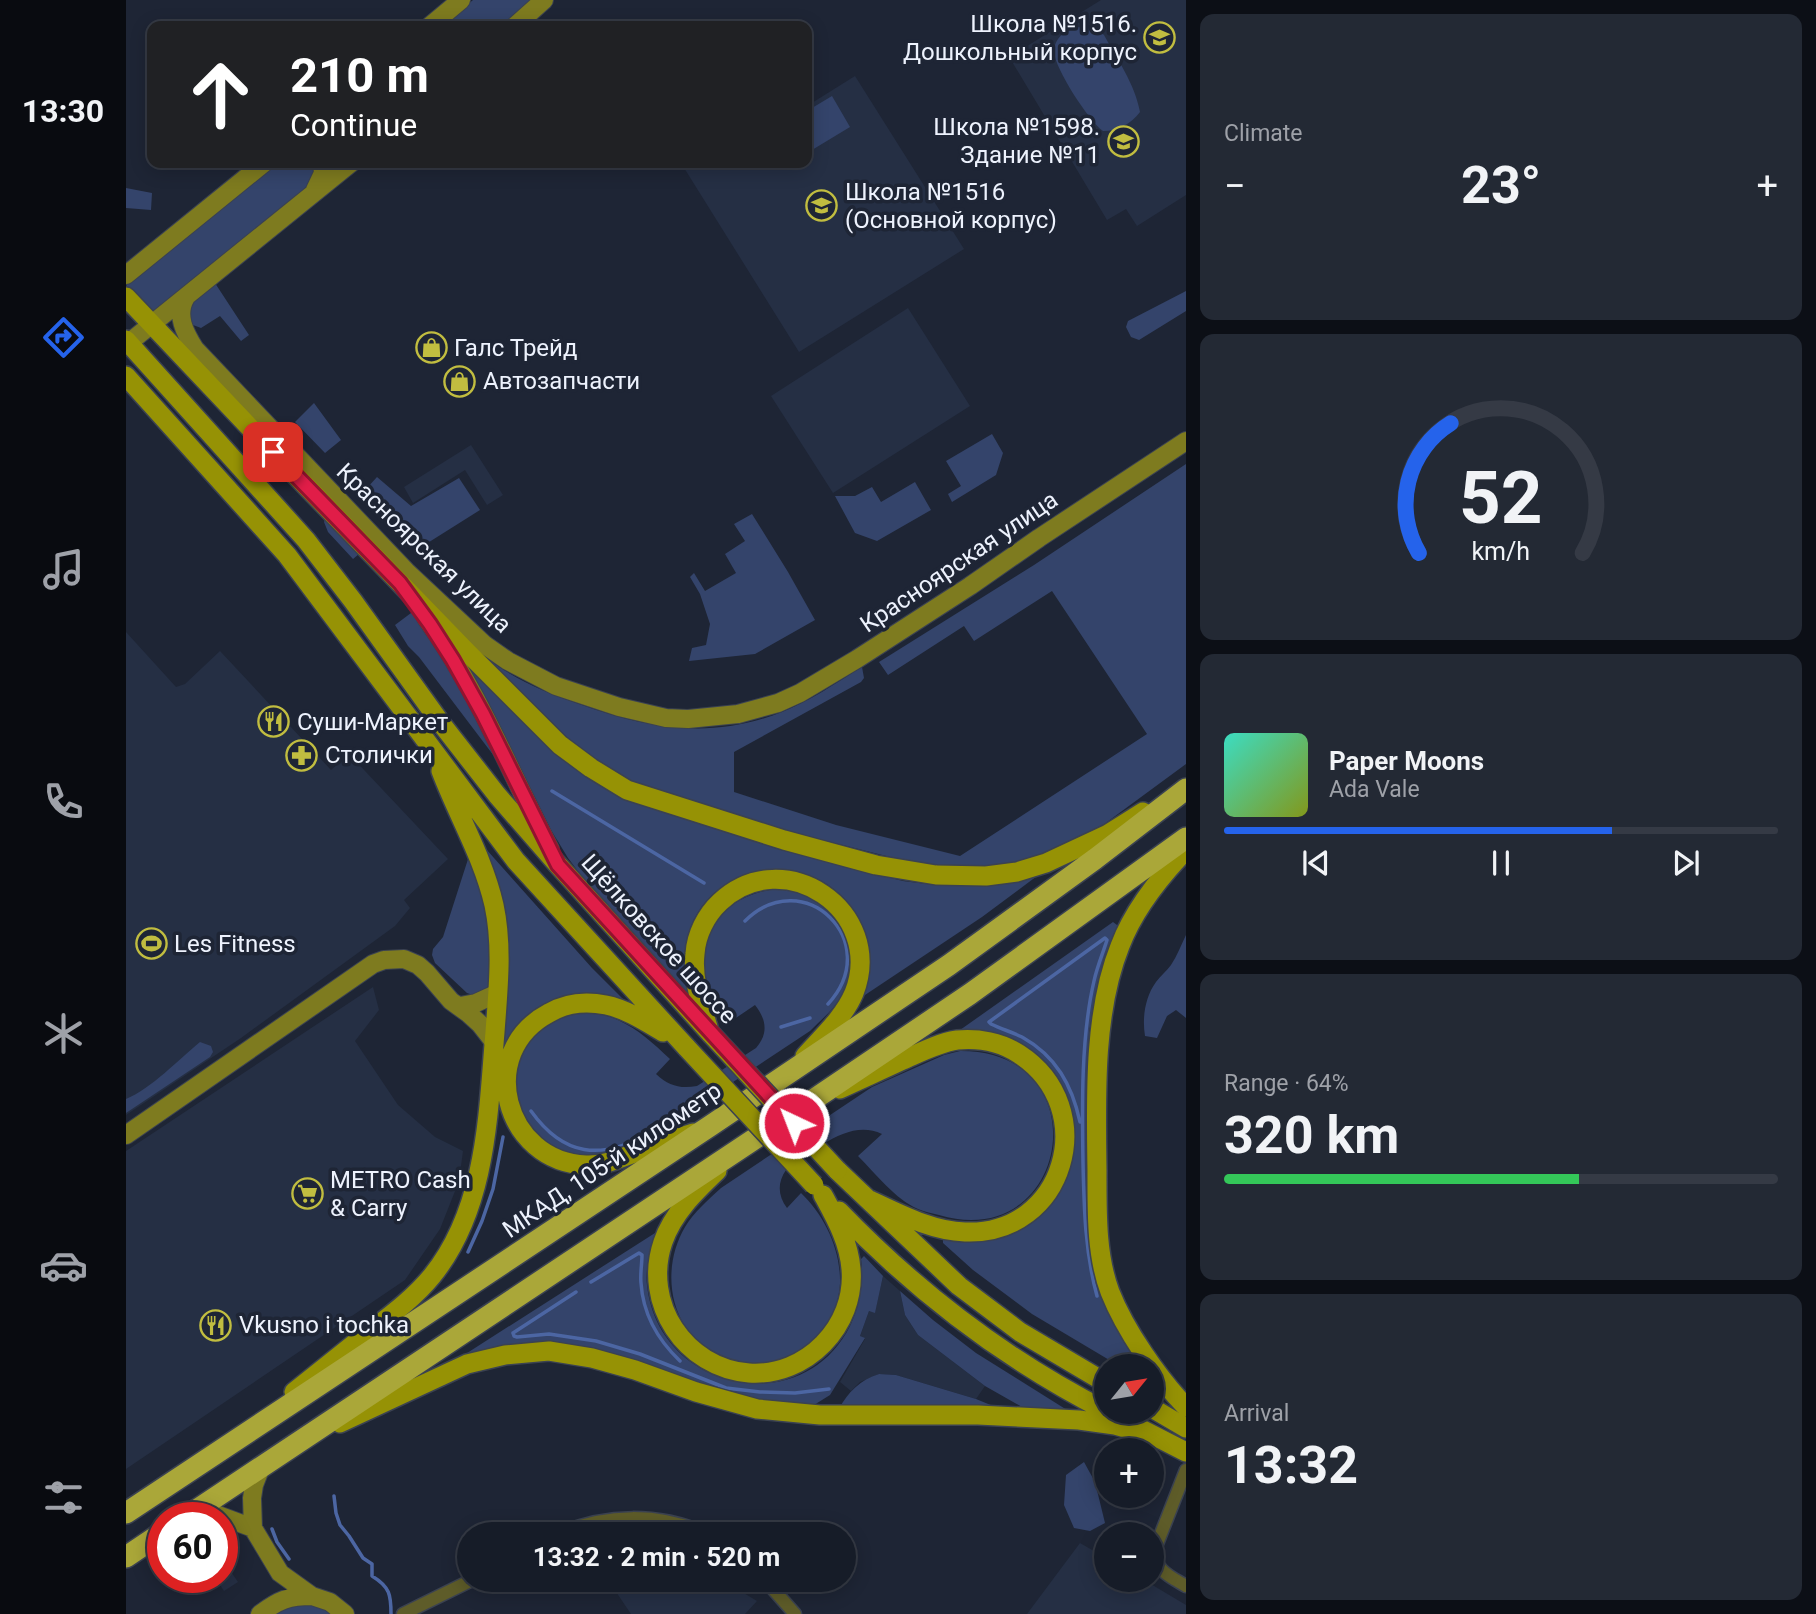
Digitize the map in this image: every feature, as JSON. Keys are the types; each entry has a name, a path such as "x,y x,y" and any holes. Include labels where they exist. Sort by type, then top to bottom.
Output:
{"highway":[{"name":"МКАД, 105-й километр","path":"126,1513 790,1073 960,957 1095,859 1186,787"},
{"path":"209,1502 730,1157 970,994 1186,838"},
{"path":"126,1557 147,1543"}],"main road":[{"path":"126,297 400,583 560,744 591,768 627,790 784,840 876,865 936,876 986,876 1017,872 1046,863 1108,834 1186,787"},
{"name":"Щёлковское шоссе","path":"127,343 306,540 497,795 837,1170 959,1286 1020,1332 1094,1376"},
{"path":"126,376 287,555 516,861 818,1190 884,1257 953,1315 1014,1357 1094,1405"},
{"path":"213,1456 402,1306 432,1275 453,1243 476,1185 486,1134 498,993 499,948 496,916 477,852 451,798 434,753"},
{"path":"1183,1419 1120,1313 1110,1291 1098,1223 1096,1142 1099,1033 1108,983 1120,945 1140,904 1186,850"},
{"path":"710,1032 701,1005 694,966 697,939 709,915 727,895 751,883 791,880 816,889 838,906 852,928 859,954 859,968 853,994 847,1006 790,1073"},
{"path":"685,1046 650,1024 608,1005 573,1004 556,1009 528,1028 514,1049 506,1074 509,1109 527,1139 555,1159 572,1164 606,1163 710,1126"},
{"path":"810,1102 940,1044 958,1040 986,1041 1013,1050 1029,1060 1053,1088 1065,1124 1062,1161 1056,1179 1046,1195 1018,1219 1001,1227 964,1232 914,1220 870,1200"},
{"path":"730,1157 674,1219 663,1242 658,1262 657,1282 668,1321 694,1352 711,1363 750,1373 771,1372 790,1367 824,1344 837,1328 851,1291 852,1270 840,1227 818,1190"},
{"path":"295,1445 467,1364 505,1355 549,1351 625,1367 696,1392 757,1409 820,1415 978,1415 1079,1420 1115,1425 1154,1436"},
{"path":"1164,1412 1183,1419"},
{"path":"1130,1424 1186,1452"}],"street":[{"path":"436,21 461,0"},
{"path":"521,21 544,0"},
{"path":"126,275 258,168"},
{"path":"314,193 323,173 322,168"},
{"path":"127,343 345,168"},
{"name":"Красноярская улица","path":"186,297 180,308 181,316 188,338 195,349 406,571 485,645 516,666 556,686 666,718 688,719 738,714 778,703 811,686 970,586 1186,441"},
{"path":"400,583 453,660 558,865"},
{"path":"126,1135 373,964 384,960 404,959 418,965 443,993 480,1024 494,1042"},
{"path":"460,1006 477,1003 498,993"},
{"path":"261,1467 251,1498 253,1528 280,1573 312,1596 330,1602 347,1613"},
{"path":"1186,1470 1154,1556 1160,1569 1186,1587"},
{"path":"591,1522 617,1518 676,1522"},
{"path":"238,1523 253,1528"},
{"path":"276,1601 280,1573"},
{"path":"403,1614 457,1587"},
{"path":"776,1592 795,1614"},
{"path":"260,1614 276,1601 294,1596 312,1596"}],"shaded area":[{"path":"473,0 532,0 508,21 448,21"},
{"name":"Школа №1598. Здание №11","path":"1101,0 1186,0 1186,195 1137,226 1126,209 1107,220 1011,60 1016,53"},
{"path":"1078,27 1098,30 1104,35 1134,92 1140,112 1133,120 1119,128 1103,131 1090,117 1060,70 1054,52 1058,38"},
{"name":"Школа №1516 (Основной корпус)","path":"855,76 964,249 799,352 684,168 812,168 812,103"},
{"path":"832,96 850,127 812,150 812,108"},
{"path":"270,168 313,168 314,182 153,315 126,285"},
{"path":"126,188 152,193 151,210 126,208"},
{"path":"213,280 249,335 241,341 220,316 201,328 193,325 188,316 193,295"},
{"path":"1186,291 1186,311 1139,340 1131,337 1126,327 1128,321"},
{"path":"908,308 970,406 833,493 771,396"},
{"path":"314,403 341,440 325,453 295,422"},
{"path":"992,434 1003,453 996,475 952,502 948,494 961,486 946,461"},
{"path":"471,445 503,495 487,505 465,470 413,503 404,487"},
{"path":"1186,464 1186,764 1103,825 1042,854 1015,862 985,866 937,866 906,861 787,831 631,781 596,760 567,737 488,659 521,680 567,700 630,720 680,728 730,726 756,721 792,708 862,667 864,678 861,682 734,752 734,792 836,825 960,856 1147,734 1052,591 974,641 964,626 888,675 879,662 1034,565"},
{"path":"377,477 411,506 459,478 480,510 426,544 366,489"},
{"path":"915,482 931,510 877,541 855,533 835,496 855,496 872,487 881,502"},
{"path":"752,514 815,620 755,654 689,661 692,648 706,645 710,624 700,594 690,577 694,573 705,591 736,573 725,554 745,541 734,524"},
{"path":"326,517 359,554 353,559 328,532 324,522"},
{"path":"415,610 434,635 497,760 408,646 395,625"},
{"path":"126,632 176,687 185,684 220,651 331,770 349,754 448,859 404,900 410,908 395,926 241,1038 126,1115"},
{"path":"469,668 554,752 585,776 623,799 781,850 903,881 987,886 1019,882 1037,876 982,917 862,997 868,967 866,938 859,919 840,894 815,878 787,870 759,871 733,880 710,897 693,921 685,952 686,976 692,1000 587,883 568,858 551,830"},
{"path":"486,849 592,968 628,1004 574,995 548,1002 524,1020 502,1054 496,877"},
{"path":"469,856 485,908 490,949 488,993 476,996 467,993 435,963 432,955 433,949 443,937"},
{"path":"778,889 805,895 822,905 841,928 846,941 849,970 846,985 840,999 826,1016 810,1031 650,1137 613,1152 576,1155 551,1145 535,1132 519,1104 518,1070 533,1037 562,1017 580,1013 599,1014 625,1024 646,1037 670,1059 656,1074 670,1084 680,1087 697,1086 756,1048 763,1037 762,1016 755,1005 727,1024 707,983 704,952 714,924 723,913 748,896"},
{"path":"1113,922 1117,925 1098,981 1089,1032 1088,1223 1094,1271 1101,1295 1134,1354 1099,1354 1032,1314 973,1270 943,1243 943,1239 998,1237 1038,1217 1064,1184 1074,1144 1069,1102 1049,1066 1013,1040 960,1030"},
{"path":"1186,935 1186,1018 1176,1010 1167,1016 1157,1038 1145,1036 1144,1015 1149,994 1173,962"},
{"path":"373,987 379,1010 355,1041 398,1105 435,1137 463,1151 459,1181 440,1229 405,1280 126,1469 126,1151"},
{"path":"200,1042 211,1046 213,1052 210,1057 126,1113 126,1099 155,1081"},
{"path":"960,1051 1005,1059 1035,1082 1051,1113 1052,1147 1041,1180 1018,1206 984,1219 939,1215 910,1205 894,1193 858,1156 882,1134 857,1130 832,1139 786,1170 780,1185 780,1194 787,1208 801,1193 810,1202 830,1234 838,1259 840,1284 834,1310 828,1322 811,1343 795,1354 770,1363 743,1362 706,1348 681,1320 674,1302 672,1283 672,1264 677,1245 693,1216 721,1188 872,1087 944,1055"},
{"path":"655,1233 647,1285 657,1321 677,1350 703,1370 735,1381 768,1383 800,1375 828,1356 850,1326 859,1302 861,1259 864,1256 883,1276 875,1313 869,1311 860,1336 865,1338 830,1395 814,1405 759,1400 699,1383 638,1361 594,1349 549,1342 504,1346 464,1355"},
{"path":"883,1276 900,1291 905,1315 918,1335 985,1386 976,1399 896,1375 879,1374 860,1382 851,1391 840,1382 865,1339 860,1336 869,1311 875,1312"},
{"path":"900,1291 976,1353 1067,1410 1022,1407 985,1386 918,1335 905,1315"},
{"path":"879,1374 896,1375 993,1406 839,1409 855,1387"},
{"path":"1084,1462 1094,1480 1094,1508 1101,1508 1105,1522 1094,1522 1094,1529 1090,1531 1074,1528 1064,1505 1066,1475"},
{"path":"1080,1543 1094,1551 1094,1592 1164,1592 1186,1605 1186,1614 1027,1614"},
{"path":"616,1592 742,1592 757,1601 745,1614 631,1614"},
{"path":"297,1602 323,1605 331,1614 272,1614"}],"waterway":[{"path":"552,791 704,883"},
{"path":"745,921 768,905 791,901 812,905 830,918 842,935 847,957 843,980 828,1004"},
{"path":"1080,1122 1067,1084 1053,1062 1022,1037 989,1022 1105,938 1107,940 1095,976 1090,1003 1083,1095 1086,1230 1097,1296"},
{"path":"781,1027 810,1018"},
{"path":"531,1111 557,1138 584,1150 615,1148 648,1134"},
{"path":"468,1252 493,1189 503,1137"},
{"path":"591,1282 639,1253 642,1255 642,1294 648,1316 665,1344 680,1361"},
{"path":"513,1333 576,1292"},
{"path":"513,1333 517,1337 549,1334 596,1341 640,1354 726,1388 795,1393 829,1389"},
{"path":"334,1496 340,1525 363,1558 372,1564 372,1576 386,1588 390,1597 391,1614"},
{"path":"272,1529 289,1559"}],"place":[{"name":"Школа №1516. Дошкольный корпус","path":"1160,38"},
{"name":"Школа №1598. Здание №11","path":"1123,141"},
{"name":"Школа №1516 (Основной корпус)","path":"822,206"},
{"name":"Галс Трейд","path":"431,348"},
{"name":"Автозапчасти","path":"460,381"},
{"name":"Суши-Маркет","path":"274,722"},
{"name":"Столички","path":"302,755"},
{"name":"Les Fitness","path":"151,944"},
{"name":"METRO Cash & Carry","path":"307,1194"},
{"name":"Vkusno i tochka","path":"216,1325"}],"route":[{"path":"273,452 400,583 430,624 483,714 558,865 794,1123"}]}
